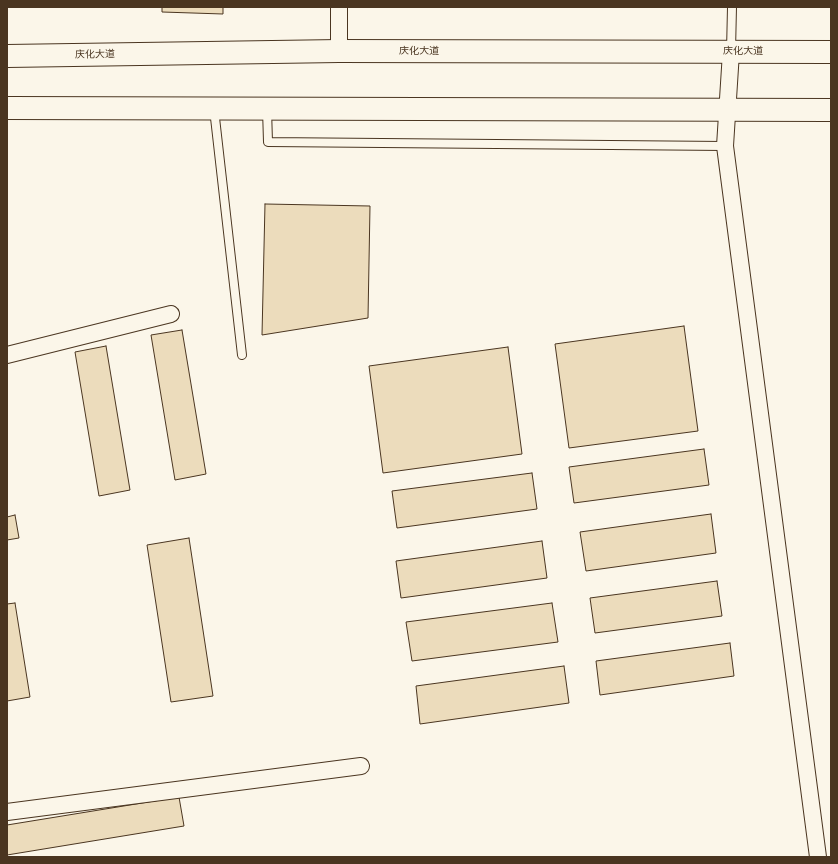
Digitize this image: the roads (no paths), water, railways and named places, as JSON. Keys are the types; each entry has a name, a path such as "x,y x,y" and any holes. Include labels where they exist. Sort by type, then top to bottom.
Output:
{"highway":[{"name":"庆化大道","path":"7,56 339,51 831,52"},
{"path":"7,108 831,110"}],"street":[{"path":"339,7 339,51"},
{"path":"731,52 725,146 818,857"},
{"path":"7,355 171,314"},
{"path":"7,812 361,766"}],"lane":[{"path":"731,52 732,7"},
{"path":"214,108 242,355"},
{"path":"267,108 268,142 725,146"}]}
